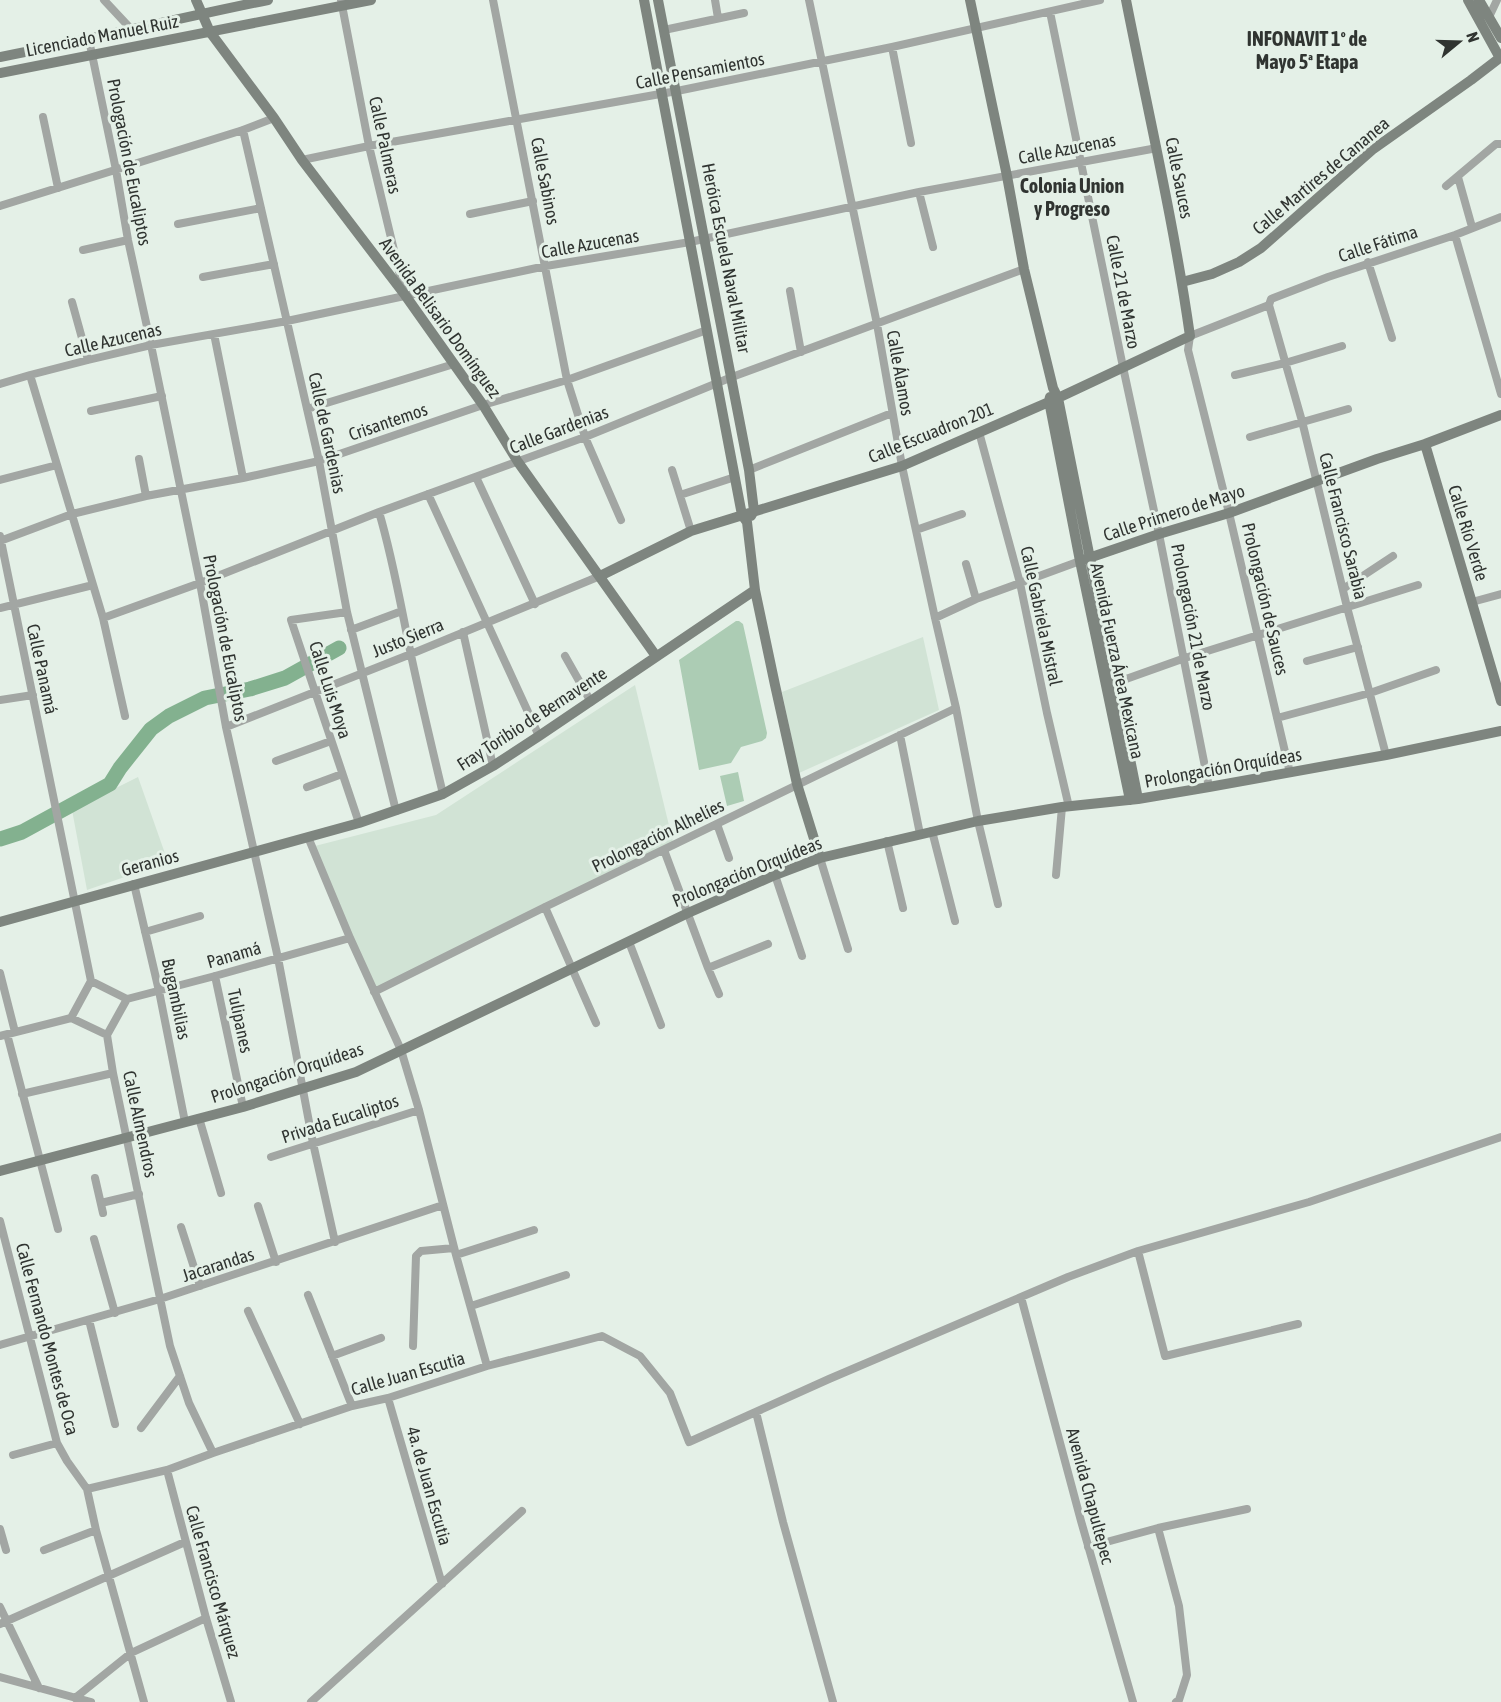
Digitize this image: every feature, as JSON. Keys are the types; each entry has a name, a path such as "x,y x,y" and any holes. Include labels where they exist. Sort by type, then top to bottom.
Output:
{"street":[{"path":"104,0 132,30"},
{"name":"Avenida Belisario Domínguez","path":"196,0 210,32 405,295 656,656"},
{"name":"Licenciado Manuel Ruiz","path":"0,57 89,40 268,0"},
{"name":"Licenciado Manuel Ruiz","path":"0,73 210,32 341,3 371,0"},
{"name":"Calle Sabinos","path":"493,0 567,380 585,437 621,520"},
{"name":"Heróica Escuela Naval Militar","path":"644,0 735,477 745,518 755,590 797,784 820,858"},
{"name":"Heróica Escuela Naval Militar","path":"658,0 732,377 754,511"},
{"path":"715,0 718,18"},
{"name":"Calle Álamos","path":"809,0 853,206 902,466 998,904"},
{"name":"Avenida Fuerza Área Mexicana","path":"970,0 1134,800"},
{"name":"Calle Pensamientos","path":"303,160 369,146 662,94 1100,0"},
{"name":"Calle Sauces","path":"1125,0 1157,148 1182,282 1190,336 1188,351 1191,363"},
{"path":"1468,0 1501,58"},
{"path":"1479,0 1501,38"},
{"path":"1489,17 1497,0"},
{"name":"Calle Palmeras","path":"341,3 369,146 405,295"},
{"name":"Calle 21 de Marzo","path":"1050,12 1123,367"},
{"path":"664,30 744,13"},
{"name":"Prologación de Eucaliptos","path":"89,40 128,240 200,583 226,727 278,958 313,1143 335,1242"},
{"path":"892,46 911,143"},
{"name":"Calle Martires de Cananea","path":"1182,282 1212,274 1239,262 1261,248 1372,150 1501,58"},
{"path":"44,117 58,188"},
{"path":"0,206 243,130 274,118"},
{"name":"Calle de Gardenias","path":"243,130 319,461 351,630 396,811"},
{"path":"1446,186 1496,144 1501,144"},
{"name":"Calle Azucenas","path":"0,384 151,345 287,321 546,266 690,242 918,192 1157,148"},
{"path":"1458,177 1472,227"},
{"path":"918,192 933,247"},
{"path":"470,214 533,201"},
{"path":"178,224 261,208"},
{"name":"Calle Fátima","path":"1269,305 1271,299 1368,262 1455,235 1501,217"},
{"path":"1455,235 1501,393"},
{"path":"83,250 128,240"},
{"path":"1368,262 1392,338"},
{"path":"203,277 274,264"},
{"name":"Calle Gardenias","path":"103,618 200,583 379,512 585,437 732,377 1024,269"},
{"path":"790,291 801,351"},
{"path":"72,302 88,360"},
{"name":"Calle Escuadron 201","path":"754,511 902,466 1053,396 1190,336 1269,305"},
{"name":"Calle Francisco Sarabia","path":"1269,305 1302,421 1386,755"},
{"name":"Crisantemos","path":"0,539 72,514 146,496 319,461 483,405 567,380 707,330"},
{"path":"213,334 243,478"},
{"path":"1235,375 1342,346"},
{"name":"Prolongación de Sauces","path":"1191,363 1290,773"},
{"path":"307,410 454,364"},
{"name":"Prolongación 21 de Marzo","path":"1123,367 1185,658 1209,787"},
{"path":"30,375 103,618 125,716"},
{"path":"91,411 162,396"},
{"path":"1250,437 1348,409"},
{"path":"749,470 892,413"},
{"name":"Calle Primero de Mayo","path":"934,618 976,599 1084,560 1229,513 1501,415"},
{"name":"Calle Gabriela Mistral","path":"979,432 1020,583 1065,807 1056,875"},
{"name":"Calle Río Verde","path":"1425,444 1501,700"},
{"path":"139,459 146,496"},
{"path":"0,480 57,465"},
{"path":"672,470 691,531"},
{"path":"476,477 535,604"},
{"path":"680,495 735,477"},
{"path":"428,494 539,736"},
{"path":"600,576 691,531 745,518 754,511"},
{"path":"379,512 389,544 442,794"},
{"path":"916,530 962,514"},
{"name":"Calle Panamá","path":"0,539 75,901"},
{"path":"1343,589 1393,556"},
{"path":"966,564 976,599"},
{"name":"Justo Sierra","path":"226,727 600,576"},
{"path":"0,608 93,585"},
{"path":"1110,685 1185,658 1418,585"},
{"name":"Fray Toribio de Bernavente","path":"308,837 359,823 442,794 493,766 755,590"},
{"path":"1472,602 1501,594"},
{"path":"351,630 402,610"},
{"name":"Calle Luis Moya","path":"347,612 291,620 359,823"},
{"path":"463,632 493,766"},
{"path":"1307,661 1358,647"},
{"path":"565,656 591,702"},
{"path":"1277,718 1370,693 1436,670"},
{"path":"0,700 33,695"},
{"name":"Prolongación Alhelíes","path":"374,992 956,708"},
{"name":"Prolongación Orquídeas","path":"0,1171 243,1107 356,1072 688,913 820,858 978,821 1065,807 1134,800 1290,773 1501,732"},
{"path":"900,735 920,834"},
{"path":"276,761 331,741"},
{"path":"307,787 342,774"},
{"path":"717,824 729,858"},
{"path":"932,831 955,921"},
{"path":"308,837 350,938 401,1050 487,1366"},
{"name":"Geranios","path":"0,922 308,837"},
{"path":"887,841 903,908"},
{"path":"664,850 719,994"},
{"path":"820,858 848,949"},
{"path":"775,875 802,956"},
{"name":"Bugambilias","path":"134,884 159,991 185,1122"},
{"path":"71,1018 91,981 75,901"},
{"path":"545,907 596,1023"},
{"path":"145,932 200,916"},
{"name":"Panamá","path":"127,999 350,938"},
{"path":"629,942 661,1025"},
{"path":"708,968 768,944"},
{"path":"0,973 8,1034 58,1229"},
{"name":"Tulipanes","path":"215,976 243,1107"},
{"path":"8,1034 71,1018 107,1035 127,999 91,981"},
{"name":"Calle Almendros","path":"107,1035 170,1346 189,1403 213,1453"},
{"path":"22,1094 113,1073"},
{"name":"Privada Eucaliptos","path":"271,1157 419,1110"},
{"path":"199,1118 221,1193"},
{"path":"833,1702 783,1522 756,1412 1068,1277 1138,1251 1310,1202 1501,1137"},
{"path":"95,1178 103,1213"},
{"path":"100,1203 139,1194"},
{"name":"Jacarandas","path":"0,1345 160,1299 443,1205"},
{"path":"258,1206 276,1262"},
{"name":"Calle Fernando Montes de Oca","path":"0,1221 57,1443 87,1489 96,1530 144,1702"},
{"path":"181,1227 200,1286"},
{"path":"413,1346 416,1256 421,1251 455,1252 534,1230"},
{"path":"94,1239 115,1313"},
{"path":"1138,1251 1165,1356 1298,1324"},
{"path":"471,1306 566,1275"},
{"path":"308,1295 352,1406"},
{"name":"Avenida Chapultepec","path":"1021,1297 1088,1547 1133,1702"},
{"path":"248,1311 300,1424"},
{"path":"89,1320 115,1424"},
{"name":"Calle Juan Escutia","path":"87,1489 167,1470 352,1406 387,1398 487,1366 602,1336 640,1356 670,1393 689,1442 756,1412"},
{"path":"332,1356 381,1338"},
{"path":"141,1428 180,1376"},
{"name":"4a. de Juan Escutia","path":"387,1398 442,1584"},
{"path":"13,1455 57,1443"},
{"name":"Calle Francisco Márquez","path":"167,1470 231,1702"},
{"path":"1088,1547 1158,1528 1247,1509"},
{"path":"311,1702 522,1511"},
{"path":"1158,1528 1179,1606 1187,1675 1179,1700 1176,1702"},
{"path":"0,1529 6,1551"},
{"path":"44,1550 96,1530"},
{"path":"3,1622 185,1542"},
{"path":"0,1607 3,1622 39,1688"},
{"path":"75,1698 131,1653 206,1618"},
{"path":"0,1677 91,1702"}],"shaded area":[{"path":"923,637 939,710 799,773 782,692"},
{"path":"635,685 673,842 375,990 315,846 436,815"},
{"path":"138,777 168,862 87,890 72,810"}],"green space":[{"path":"736,621 743,624 767,733 766,738 741,747 731,763 699,770 679,660"},
{"path":"738,772 744,801 727,806 720,776"}],"waterway":[{"path":"0,839 22,832 110,784 151,729 169,716 205,698 250,689 285,678 339,648"}],"district":[{"name":"INFONAVIT 1º de Mayo 5ª Etapa","path":"1307,50"},
{"name":"Colonia Union y Progreso","path":"1072,198"}]}
